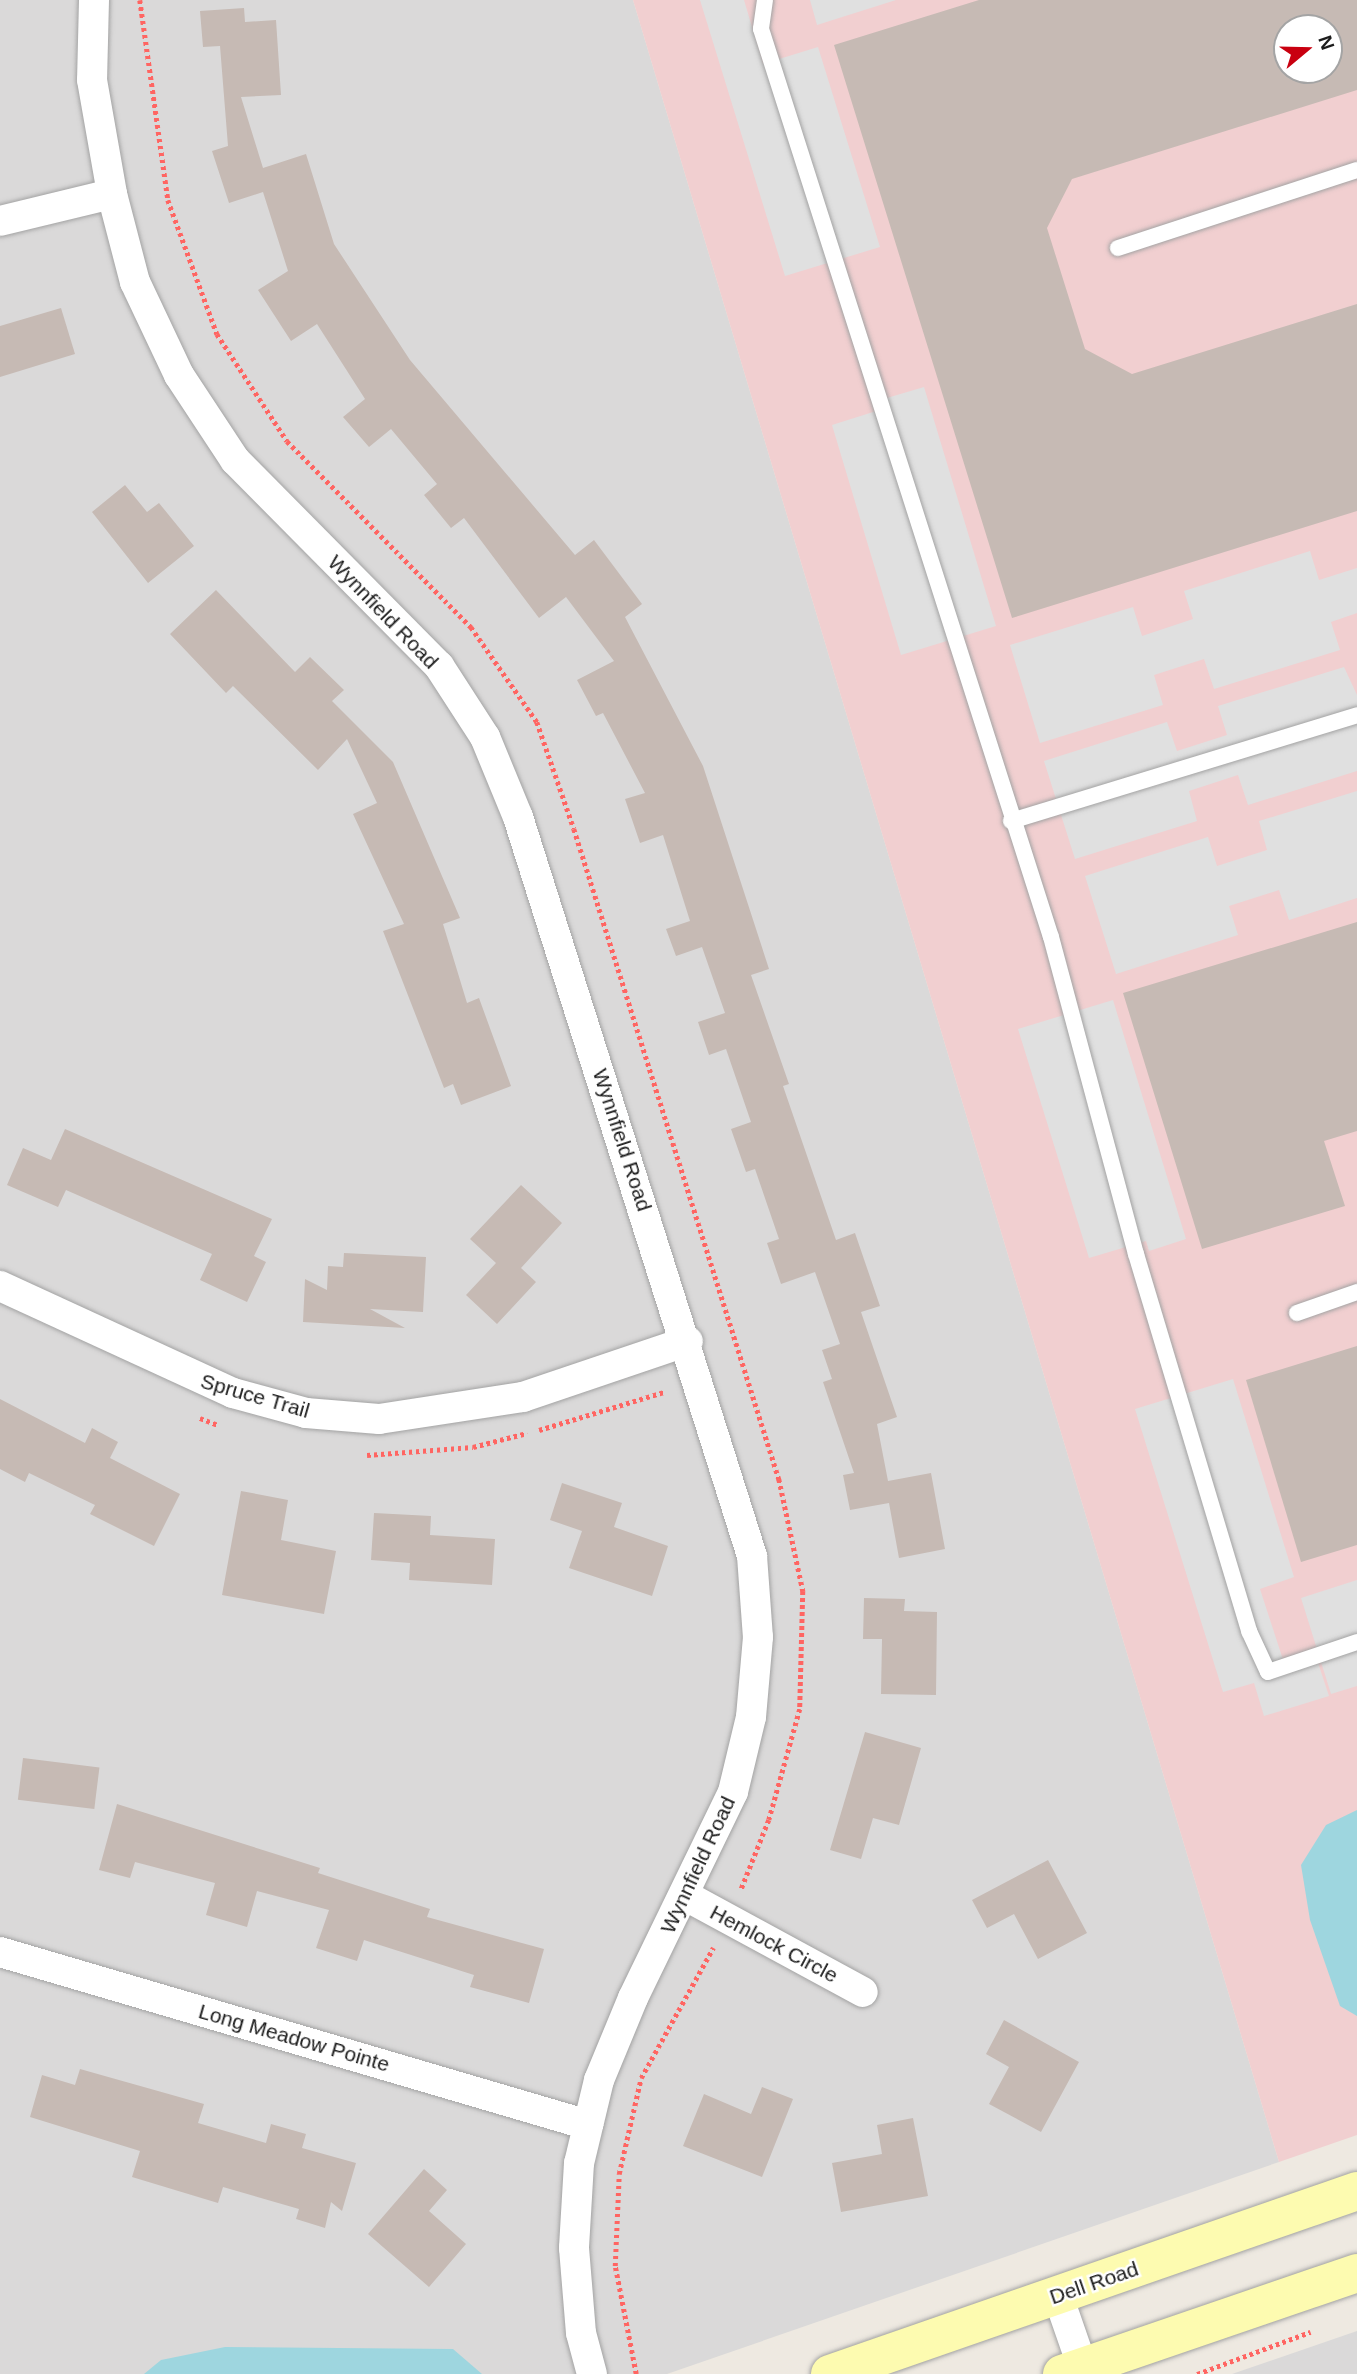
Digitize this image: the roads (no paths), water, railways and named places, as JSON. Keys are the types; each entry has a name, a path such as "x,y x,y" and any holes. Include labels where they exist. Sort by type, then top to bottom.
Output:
{"main road":[{"name":"Dell Road","path":"830,2374 1357,2191"},
{"path":"1076,2372 1357,2273"}],"street":[{"name":"Wynnfield Road","path":"94,0 92,80 111,194 135,282 179,375 235,460 439,666 485,737 518,817 688,1341 752,1556 758,1637 751,1717 733,1793 633,1998 588,2125 574,2248 581,2333 592,2374"},
{"path":"0,221 111,194"},
{"name":"Spruce Trail","path":"0,1286 233,1393 306,1413 367,1418 523,1397 688,1341"},
{"name":"Hemlock Circle","path":"685,1896 863,1992"},
{"name":"Long Meadow Pointe","path":"0,1952 588,2125"},
{"path":"1058,2296 1076,2372"}],"lane":[{"path":"765,0 761,29 1051,937 1136,1254 1250,1631 1268,1672 1357,1642"},
{"path":"1118,248 1357,170"},
{"path":"1012,821 1357,715"},
{"path":"1297,1313 1357,1292"}],"water":[{"path":"1357,1810 1357,2016 1340,2006 1310,1920 1301,1865 1326,1825"},
{"path":"225,2347 453,2349 482,2374 144,2374 161,2360"}]}
